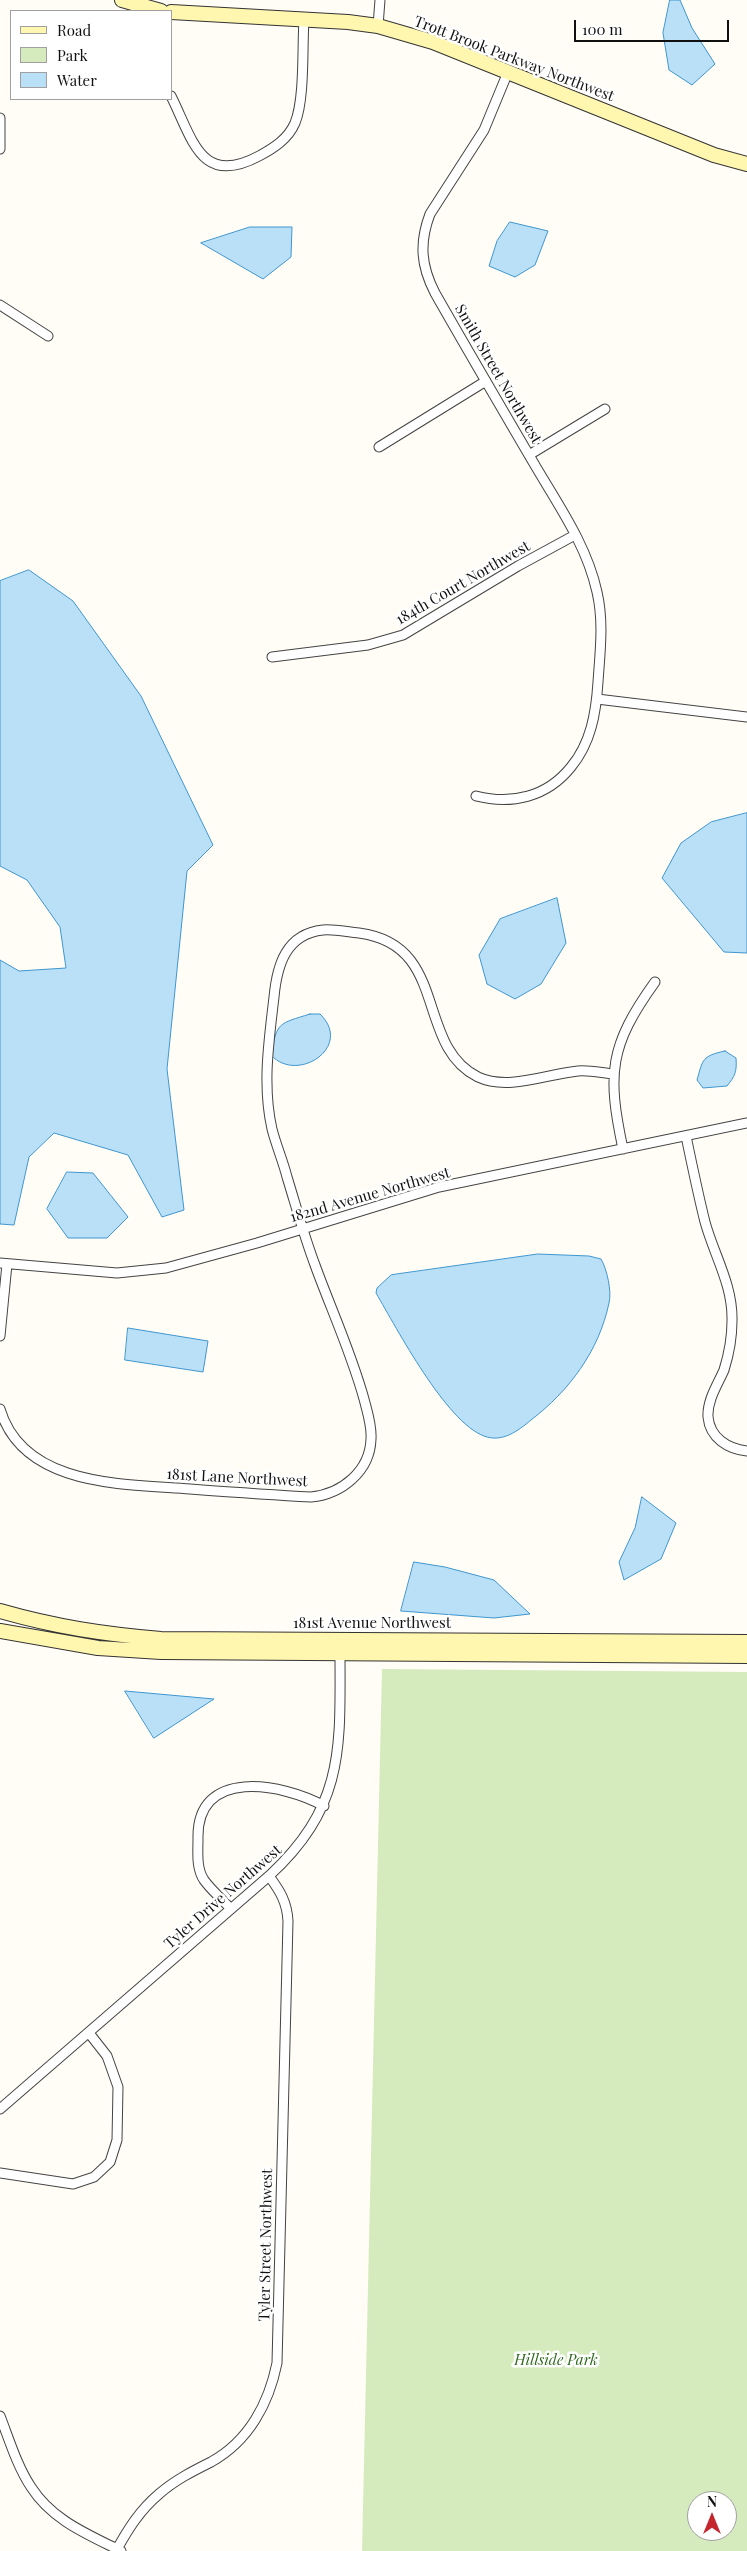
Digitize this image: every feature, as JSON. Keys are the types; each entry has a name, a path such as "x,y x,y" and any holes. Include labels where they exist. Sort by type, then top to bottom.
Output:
{"main road":[{"path":"122,0 157,10"},
{"name":"Trott Brook Parkway Northwest","path":"172,12 378,26 433,42 714,155 747,164"},
{"name":"181st Avenue Northwest","path":"0,1611 48,1624 100,1634 161,1639 747,1642"},
{"name":"181st Avenue Northwest","path":"0,1631 98,1648 161,1652 747,1656"}],"street":[{"path":"378,26 380,0"},
{"path":"172,98 198,148 214,164 223,167 243,164 272,149 289,133 298,110 304,20"},
{"name":"Smith Street Northwest","path":"476,796 495,800 515,799 534,795 556,782 571,768 584,748 591,730 597,699 601,637 600,605 592,573 575,535 426,276 422,245 430,214 484,130 508,72"},
{"path":"0,118 0,149"},
{"path":"0,305 48,336"},
{"path":"379,447 486,381"},
{"path":"529,455 605,408"},
{"name":"184th Court Northwest","path":"272,657 368,645 403,634 518,566 575,535"},
{"path":"597,699 747,717"},
{"path":"303,1229 273,1132 266,1093 277,971 289,949 304,936 323,930 364,934 385,940 404,952 417,968 451,1053 463,1067 478,1077 504,1082 581,1071 614,1074"},
{"path":"624,1149 613,1096 614,1074 620,1043 632,1018 655,982"},
{"name":"182nd Avenue Northwest","path":"4,1264 85,1272 150,1271 183,1264 439,1187 747,1123"},
{"path":"686,1136 705,1222 728,1284 732,1310 728,1354 708,1416 716,1437 724,1445 736,1450 747,1451"},
{"name":"181st Lane Northwest","path":"0,1409 16,1440 37,1458 62,1470 104,1482 153,1488 311,1497 323,1496 344,1486 353,1479 366,1461 370,1449 370,1425 359,1382 303,1229"},
{"path":"0,1336 4,1264"},
{"name":"Tyler Drive Northwest","path":"0,2109 269,1876 293,1854 304,1840 324,1806 335,1771 340,1639"},
{"path":"230,1908 203,1879 199,1870 198,1825 205,1805 227,1790 248,1787 280,1789 309,1798 324,1806"},
{"name":"Tyler Street Northwest","path":"118,2550 134,2520 160,2493 177,2480 213,2461 241,2438 252,2426 272,2387 277,2363 288,1921 287,1908 282,1894 269,1876"},
{"path":"0,2173 74,2184 94,2177 110,2162 117,2140 118,2087 107,2056 89,2033"},
{"path":"0,2416 30,2487 43,2502 71,2526 118,2550"}],"green space":[{"name":"Hillside Park","path":"382,1669 747,1672 747,2551 362,2551"}],"water":[{"path":"670,0 680,0 692,28 715,64 692,85 669,70 663,33"},
{"path":"510,222 548,231 535,265 515,277 489,266 497,241"},
{"path":"250,227 292,227 291,257 263,279 201,243"},
{"path":"29,570 73,601 141,696 213,845 187,871 167,1069 184,1210 162,1217 128,1155 54,1133 29,1157 14,1225 0,1224 0,960 19,971 66,968 60,927 27,880 0,866 0,581"},
{"path":"747,813 747,953 724,952 662,878 681,843 711,822"},
{"path":"557,898 566,943 541,984 515,999 487,984 479,955 500,919"},
{"path":"310,1014 320,1014 329,1026 330,1038 326,1049 318,1058 307,1063 294,1065 282,1063 271,1055 275,1036 281,1026 291,1020"},
{"path":"725,1051 736,1058 735,1074 727,1086 703,1088 697,1080 702,1063 708,1057"},
{"path":"67,1172 93,1173 128,1217 107,1238 68,1238 47,1209"},
{"path":"538,1254 589,1256 601,1259 607,1274 610,1293 609,1303 598,1337 570,1383 545,1409 515,1432 503,1437 491,1438 469,1427 454,1413 439,1394 396,1329 376,1293 377,1288 391,1275"},
{"path":"128,1328 208,1341 203,1372 125,1360"},
{"path":"642,1497 676,1523 661,1559 624,1580 619,1562 635,1528"},
{"path":"414,1562 445,1567 494,1580 530,1614 494,1618 401,1611"},
{"path":"125,1691 214,1699 154,1738"}]}
